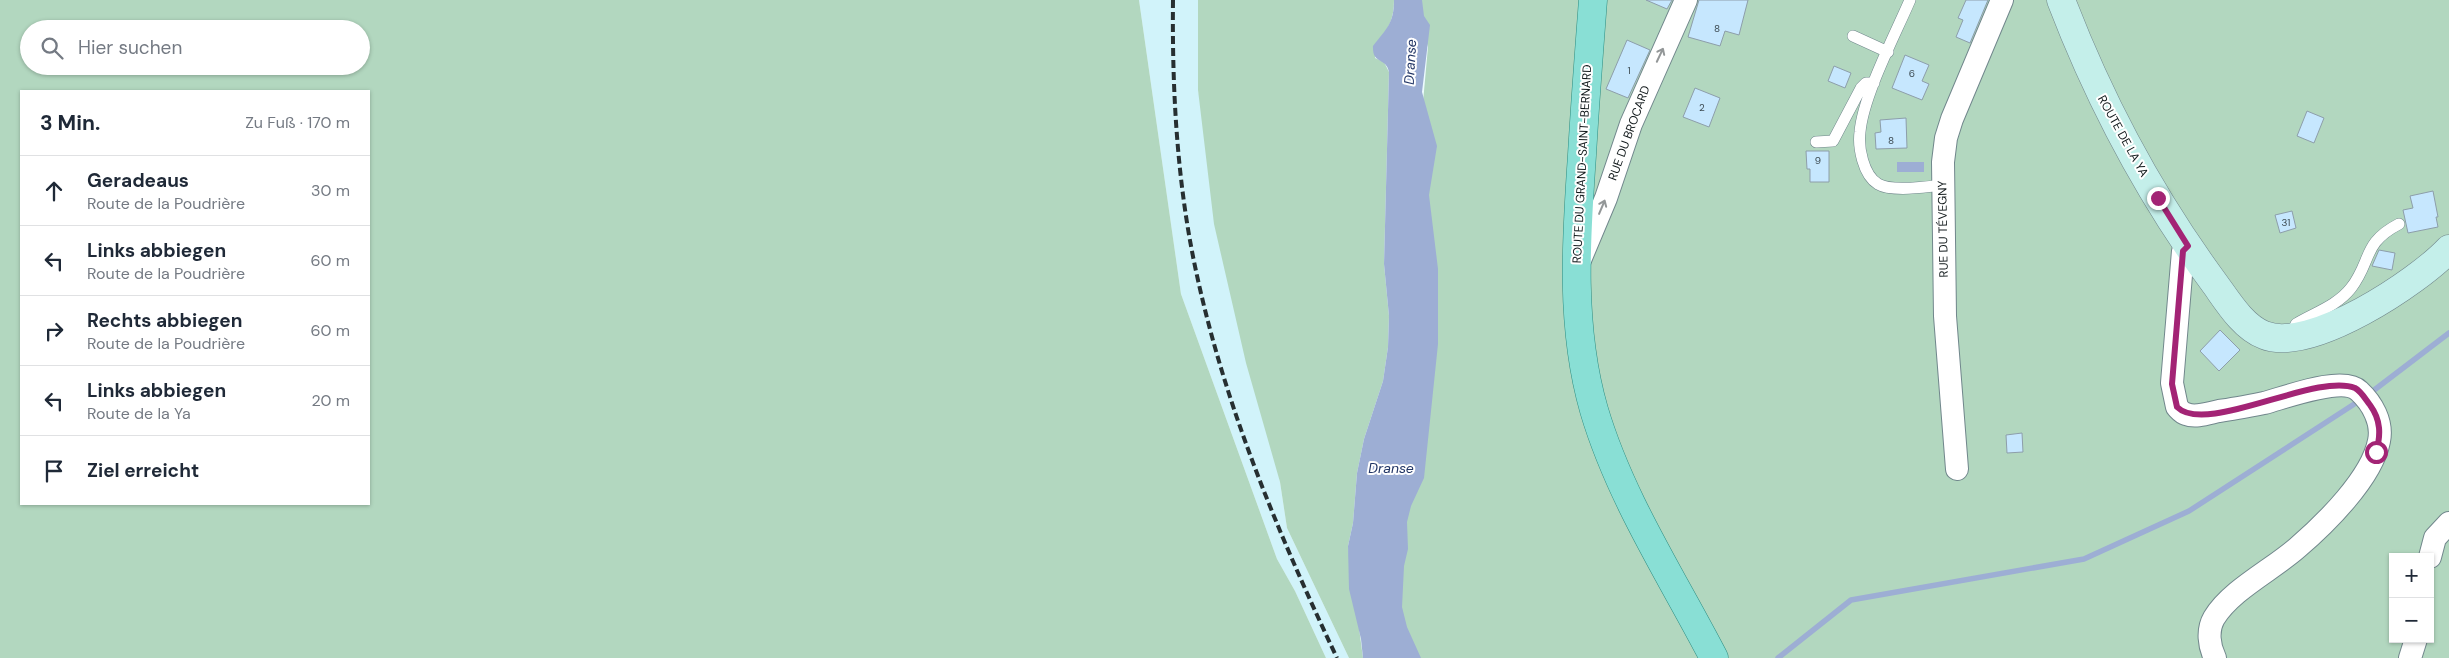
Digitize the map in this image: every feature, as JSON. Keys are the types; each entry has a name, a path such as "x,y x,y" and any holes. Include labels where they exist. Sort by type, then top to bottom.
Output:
{"main road":[{"name":"ROUTE DU GRAND-SAINT-BERNARD","path":"1593,0 1581,158 1576,268 1582,356 1602,434 1634,507 1714,658"}],"street":[{"name":"RUE DU BROCARD","path":"1576,268 1606,198 1631,124 1686,0"},
{"name":"RUE DU TÉVEGNY","path":"1957,469 1945,316 1942,185 1944,154 1948,130 2002,0"},
{"name":"ROUTE DE LA YA","path":"2061,0 2096,85 2116,126 2188,246 2236,312 2259,333 2275,339 2292,338"},
{"path":"2188,246 2183,251 2172,384 2175,402 2181,411 2186,414 2204,414 2335,386 2350,387 2364,398 2378,420 2379,441 2363,477 2297,548 2247,586 2215,617 2209,634 2215,658"},
{"path":"2292,338 2312,334 2357,313 2405,286 2449,249"},
{"path":"2431,553 2436,538 2449,523"},
{"path":"2410,658 2415,643"}],"lane":[{"path":"1910,0 1874,83 1860,130 1862,156 1869,174 1877,183 1884,186 1942,185"},
{"path":"1853,36 1888,52"},
{"path":"1816,142 1833,141 1861,88 1866,83 1874,83"},
{"path":"2292,338 2296,324 2344,296 2357,280 2376,240 2383,232 2399,224"}],"shaded area":[{"path":"1139,0 1198,0 1198,90 1280,482 1287,528 1349,658 1326,658 1295,591 1277,559 1181,294"}],"green space":[{"path":"0,0 1139,0 1181,294 1277,559 1295,591 1326,658 0,658"},
{"path":"1198,0 1394,0 1390,23 1376,43 1375,58 1384,62 1389,72 1384,264 1389,316 1388,347 1383,381 1364,439 1357,473 1353,523 1348,546 1363,658 1349,658 1287,528 1280,482 1246,363 1214,224 1198,90"},
{"path":"1415,0 2449,0 2449,658 1396,658 1388,487 1428,47"}],"water":[{"name":"Dranse","path":"1394,0 1422,0 1424,16 1430,25 1422,92 1437,146 1429,195 1438,269 1438,344 1424,478 1411,506 1407,522 1408,549 1404,566 1402,607 1407,627 1421,658 1363,658 1361,639 1349,589 1348,546 1353,523 1357,473 1364,439 1383,381 1388,347 1389,316 1384,264 1389,72 1385,64 1375,56 1373,46 1391,21"},
{"path":"1897,162 1924,162 1924,172 1897,172"}],"building":[{"path":"1646,0 1672,0 1667,9"},
{"path":"1699,0 1748,0 1739,35 1725,31 1720,46 1688,37"},
{"path":"1966,0 1988,0 1970,43 1956,37 1963,20 1958,18"},
{"path":"1627,40 1650,50 1628,98 1606,89"},
{"path":"1905,55 1929,65 1922,81 1929,84 1922,100 1892,88"},
{"path":"1834,66 1851,73 1845,88 1828,81"},
{"path":"1695,88 1720,98 1709,127 1683,117"},
{"path":"2307,111 2324,118 2314,143 2297,136"},
{"path":"1906,118 1907,148 1876,149 1875,133 1881,132 1880,120"},
{"path":"1806,151 1829,151 1829,182 1810,182 1810,169 1807,169"},
{"path":"2433,191 2438,227 2408,233 2403,210 2413,208 2410,196"},
{"path":"2292,211 2296,228 2280,233 2275,215"},
{"path":"2379,250 2395,253 2392,270 2372,266"},
{"path":"2220,330 2240,350 2219,371 2200,351"},
{"path":"2022,433 2023,452 2007,453 2006,435"}],"waterway":[{"path":"2369,394 2449,333"},
{"path":"1778,658 1851,600 2084,559 2189,511 2362,399"}],"railway":[{"path":"1173,0 1175,102 1180,170 1196,271 1208,322 1222,371 1255,469 1294,564 1337,658"}],"route":[{"path":"2158,198 2188,246 2183,251 2172,384 2177,407 2186,414 2204,414 2265,402 2325,387 2343,386 2356,388 2377,415 2380,433 2376,452"}]}
